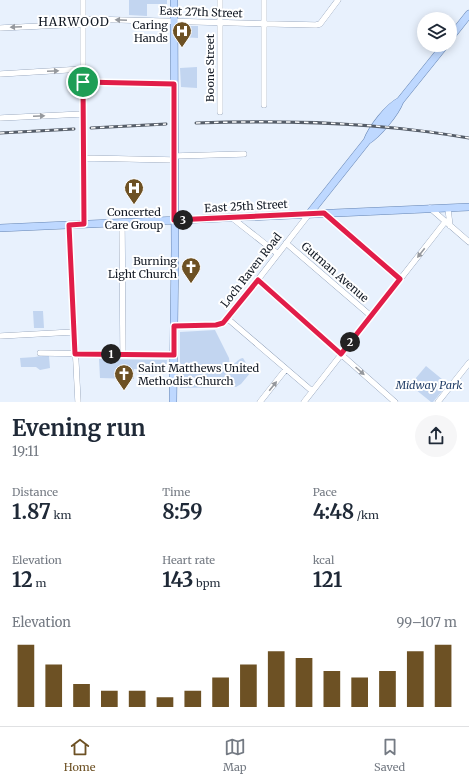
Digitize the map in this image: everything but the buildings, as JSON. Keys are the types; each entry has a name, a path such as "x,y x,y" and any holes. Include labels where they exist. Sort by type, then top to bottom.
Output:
{"main road":[{"path":"173,402 175,158 174,0"},
{"path":"457,29 469,14"},
{"name":"Loch Raven Road","path":"309,214 367,141 374,136 398,107 400,101 439,52"},
{"name":"East 25th Street","path":"0,228 469,207"}],"street":[{"path":"82,0 84,224"},
{"name":"Boone Street","path":"220,0 220,112"},
{"path":"264,0 264,105"},
{"name":"East 27th Street","path":"0,28 83,21 174,21 318,25 338,0"},
{"path":"0,74 83,69"},
{"path":"83,82 174,84"},
{"path":"0,118 83,114"},
{"path":"83,158 175,158 244,154"},
{"path":"430,208 469,242"},
{"path":"304,402 400,279 447,224 448,208"},
{"path":"324,213 400,279"},
{"name":"Loch Raven Road","path":"228,319 309,214"},
{"path":"231,217 278,254"},
{"path":"122,222 122,354"},
{"path":"69,225 78,402"},
{"name":"Gutman Avenue","path":"286,243 371,316"},
{"path":"258,280 396,402"},
{"path":"174,326 218,325 228,319 312,392"},
{"path":"0,336 74,332"},
{"path":"40,353 174,355"},
{"path":"438,402 468,367"},
{"path":"260,402 286,369"}],"green space":[{"path":"129,0 167,0 167,4 147,4 147,16 129,15"},
{"path":"180,26 198,26 198,38 180,37"},
{"path":"197,67 197,88 181,87 180,68"},
{"path":"33,311 43,311 44,328 34,328"},
{"path":"215,330 229,358 230,366 243,358 251,372 241,384 236,387 180,388 180,332"},
{"path":"49,356 50,368 40,370 36,367 21,367 20,358"},
{"path":"99,359 167,360 166,370 134,369 134,379 100,378"},
{"name":"Midway Park","path":"426,366 448,384 433,402 410,385"}],"railway":[{"path":"196,123 333,123 401,128 469,138"},
{"path":"91,128 166,124"},
{"path":"0,133 74,129"}],"place":[{"name":"Caring Hands","path":"182,48"},
{"name":"Concerted Care Group","path":"134,205"},
{"name":"Burning Light Church","path":"191,284"},
{"name":"Saint Matthews United Methodist Church","path":"124,391"}],"district":[{"name":"HARWOOD","path":"74,22"}],"route":[{"path":"83,82 174,84 174,220 324,213 400,279 341,354 258,280 225,322 218,325 174,326 174,355 75,354 69,225 84,224 83,82"}]}
